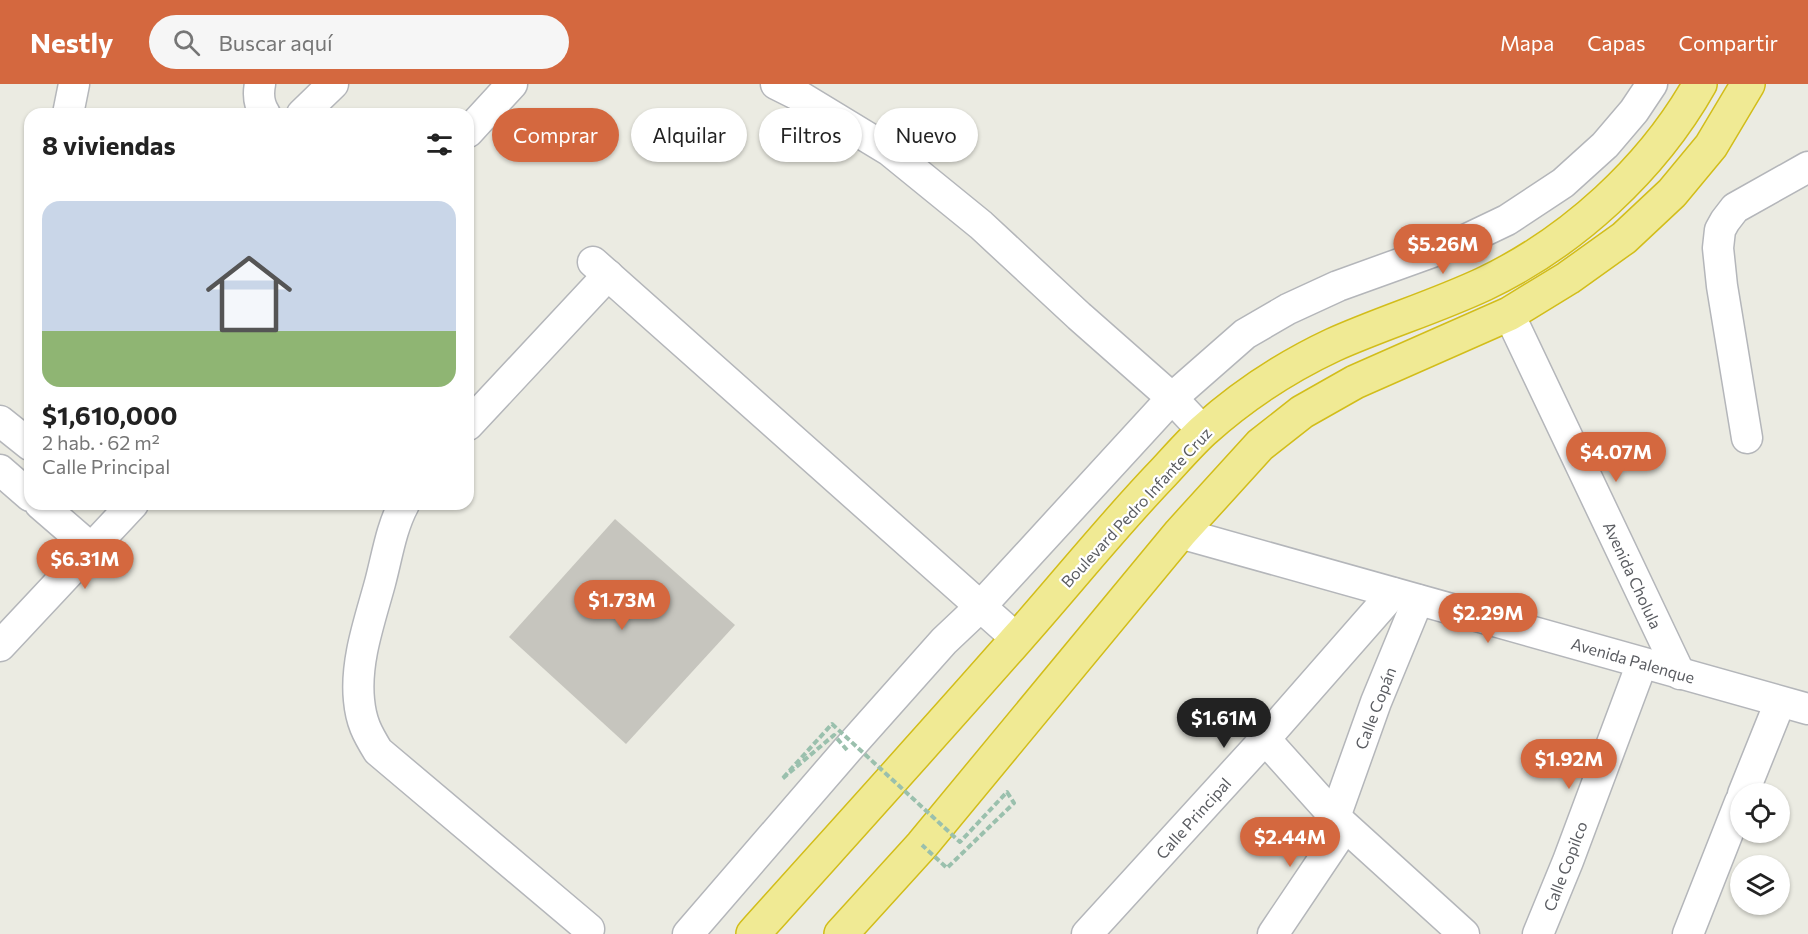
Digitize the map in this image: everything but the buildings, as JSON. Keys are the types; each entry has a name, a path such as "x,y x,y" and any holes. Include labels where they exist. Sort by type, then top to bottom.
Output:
{"highway":[{"name":"Boulevard Pedro Infante Cruz","path":"753,934 1017,639 1120,519 1203,431 1262,384 1332,346 1485,283 1553,243 1619,188 1659,144 1688,106 1700,84"},
{"path":"841,934 922,845 1180,533 1260,445 1302,412 1355,382 1509,314 1568,278 1624,238 1672,194 1711,147 1748,84"}],"street":[{"path":"69,108 74,84"},
{"path":"260,84 258,91 261,108"},
{"path":"308,108 333,84"},
{"path":"474,125 512,84"},
{"path":"776,84 890,151 981,225 1172,398 1203,431"},
{"path":"688,934 944,641 980,607 1172,398 1245,334 1288,309 1338,286 1463,241 1507,220 1554,189 1605,145 1634,111 1652,84"},
{"path":"1748,438 1722,286 1718,248 1720,231 1725,220 1735,208 1808,167"},
{"path":"474,419 600,268 1017,639"},
{"name":"Avenida Cholula","path":"1509,314 1680,674"},
{"path":"0,421 24,441"},
{"path":"0,470 24,491"},
{"path":"47,510 92,549"},
{"path":"0,646 41,600 92,549 117,510"},
{"path":"401,510 389,546 359,667 359,699 364,729 378,751 589,929"},
{"name":"Avenida Palenque","path":"1180,533 1794,705"},
{"name":"Calle Principal","path":"1087,934 1265,739 1406,596"},
{"name":"Calle Copán","path":"1273,934 1340,822 1406,596"},
{"name":"Calle Copilco","path":"1538,934 1568,861 1642,663"},
{"path":"1749,783 1794,705"},
{"path":"1265,739 1340,822 1464,934"},
{"path":"1688,934 1730,827"}],"path":[{"path":"847,750 834,735 782,779 832,724 960,842 1007,792 1014,803 947,868 922,845"}]}
